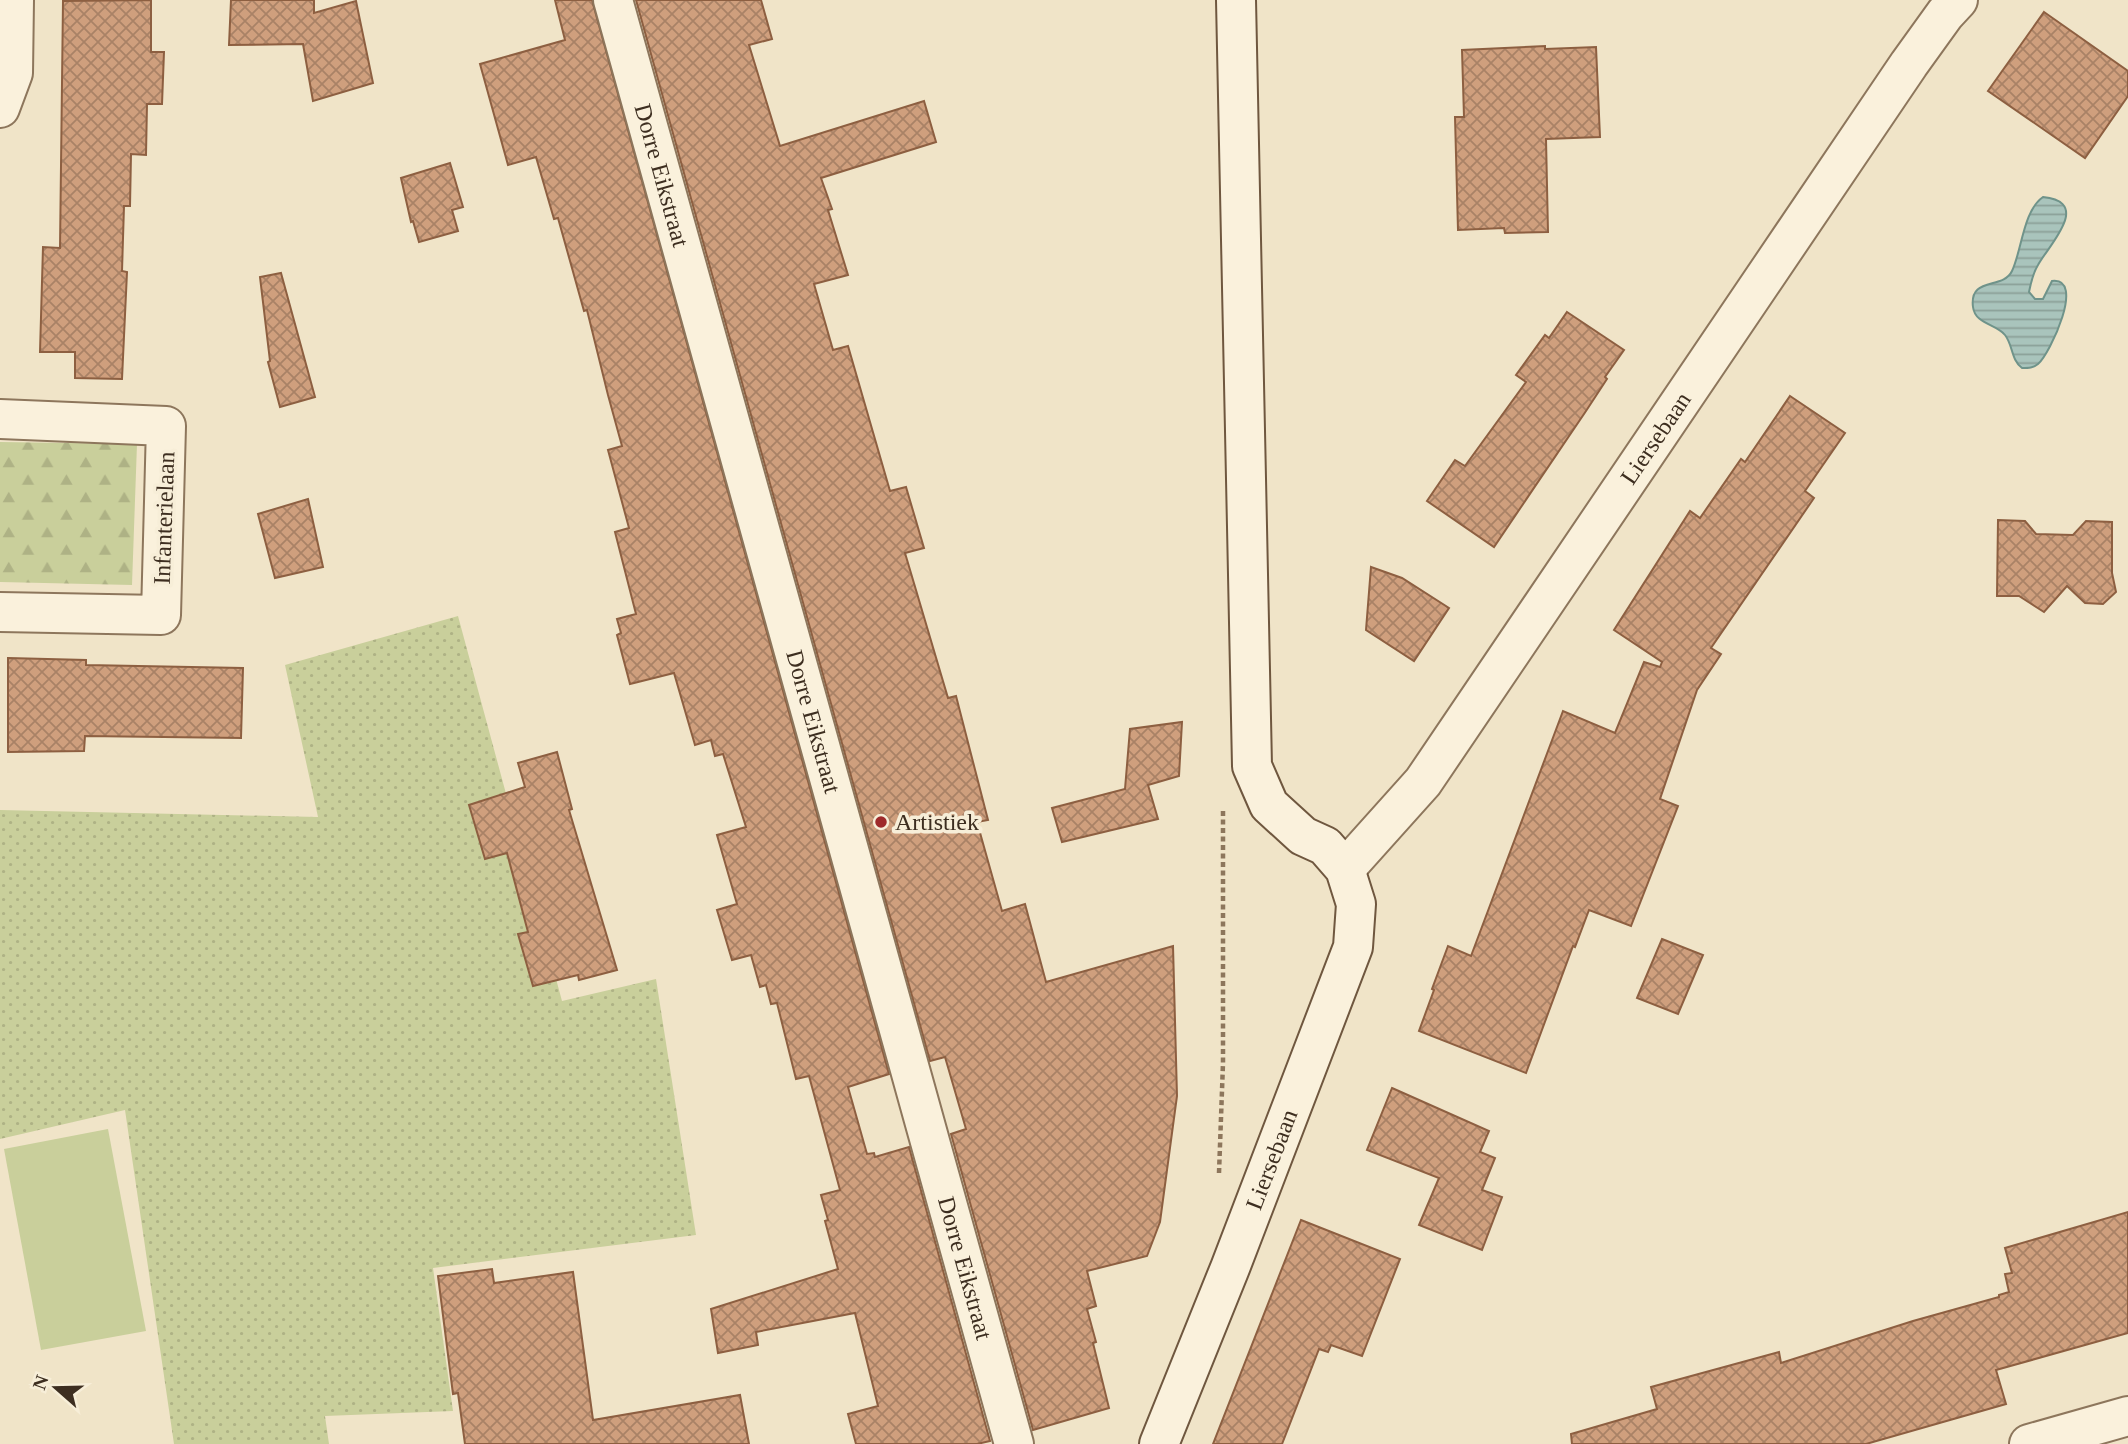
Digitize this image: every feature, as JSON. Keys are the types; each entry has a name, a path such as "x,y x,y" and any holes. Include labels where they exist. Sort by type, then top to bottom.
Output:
{"street":[{"path":"0,108 13,73 14,0"},
{"name":"Dorre Eikstraat","path":"613,0 1014,1444"},
{"name":"Liersebaan","path":"1159,1444 1230,1268 1353,947 1356,904 1345,869 1325,846 1303,836 1269,805 1252,766 1236,0"},
{"name":"Liersebaan","path":"1345,869 1423,782 1909,64 1958,0"},
{"name":"Infanterielaan","path":"0,419 166,426 161,615 0,612"},
{"path":"2029,1444 2128,1416"}],"path":[{"path":"1218,1181 1223,1063 1223,803"}],"green space":[{"path":"0,442 137,444 132,585 0,582"},
{"path":"458,616 562,1001 656,979 696,1235 433,1268 453,1411 325,1416 329,1444 174,1444 125,1110 0,1139 0,810 318,817 285,665"},
{"path":"108,1129 146,1331 41,1350 4,1149"}],"water":[{"path":"2043,197 2058,201 2065,207 2066,216 2063,226 2036,268 2029,292 2035,299 2043,299 2052,281 2062,283 2066,291 2066,303 2057,332 2043,357 2038,364 2022,368 2018,365 2005,335 1975,313 1973,297 1981,287 2008,277 2027,221 2036,203"}],"building":[{"path":"151,0 151,52 164,52 162,104 147,104 146,155 131,154 130,206 124,206 122,271 127,272 122,379 75,378 75,352 40,352 43,247 60,248 63,1"},
{"path":"231,0 314,0 314,13 356,1 373,83 313,101 303,44 229,45"},
{"path":"555,0 592,0 889,1074 848,1087 867,1154 874,1153 875,1157 909,1147 990,1441 977,1444 856,1444 848,1414 878,1406 855,1313 756,1332 758,1345 718,1353 711,1309 838,1269 821,1195 840,1190 809,1076 796,1079 777,1003 771,1004 766,985 760,987 751,955 732,960 717,910 737,904 717,835 746,827 723,754 715,756 711,740 695,745 674,673 630,684 617,635 621,633 617,619 636,614 615,532 629,528 608,450 622,446 587,310 584,311 558,218 554,219 536,157 508,165 480,64 565,40"},
{"path":"636,0 761,0 772,39 749,45 780,146 924,101 936,142 821,178 832,209 828,210 848,275 814,284 833,350 848,346 890,491 906,487 924,548 905,553 948,698 956,696 988,820 977,822 1002,911 1025,904 1046,982 1173,946 1177,1096 1160,1222 1147,1256 1087,1271 1096,1306 1087,1309 1109,1408 1033,1430 951,1134 966,1129 945,1057 930,1061"},
{"path":"2044,12 2128,71 2128,96 2085,158 1988,91"},
{"path":"1545,46 1545,49 1596,47 1600,137 1546,139 1548,232 1505,233 1504,228 1458,230 1455,117 1464,117 1462,50"},
{"path":"450,163 463,207 452,210 458,231 419,242 413,221 411,222 401,178"},
{"path":"281,273 315,397 280,407 268,362 260,277"},
{"path":"1567,312 1624,350 1494,547 1427,501 1455,460 1465,466 1526,382 1516,375 1545,335 1549,338"},
{"path":"1790,396 1845,433 1805,491 1814,498 1711,648 1721,654 1697,690 1660,799 1678,806 1631,926 1589,910 1526,1073 1419,1031 1448,946 1471,956 1563,711 1615,733 1644,662 1660,667 1662,662 1614,630 1690,511 1700,518 1741,459 1745,462"},
{"path":"308,499 323,567 275,578 258,514"},
{"path":"1998,520 2025,521 2036,534 2073,535 2086,521 2112,522 2112,573 2116,592 2103,604 2085,603 2067,586 2044,612 2019,596 1997,596"},
{"path":"1371,567 1402,578 1449,608 1414,661 1366,630"},
{"path":"8,658 86,660 86,665 243,668 241,738 85,736 84,751 8,752"},
{"path":"1182,722 1179,776 1148,785 1158,819 1062,842 1052,808 1125,789 1130,729"},
{"path":"557,752 572,809 569,810 617,970 579,980 578,975 533,986 518,934 528,932 507,853 485,859 469,805 525,787 518,763"},
{"path":"1662,939 1703,955 1678,1014 1637,998"},
{"path":"1392,1088 1489,1131 1480,1152 1495,1158 1482,1190 1502,1197 1482,1250 1419,1225 1439,1178 1367,1150"},
{"path":"2128,1212 2128,1333 1996,1370 2006,1404 1866,1444 1572,1444 1571,1434 1657,1409 1651,1387 1779,1352 1781,1363 1999,1297 2009,1292 2005,1274 2012,1273 2005,1248"},
{"path":"1301,1220 1400,1259 1362,1356 1331,1345 1328,1352 1319,1349 1282,1444 1213,1444"},
{"path":"492,1269 494,1283 573,1272 593,1420 740,1395 749,1444 465,1444 458,1393 453,1394 438,1276"}],"place":[{"name":"Artistiek","path":"881,822"}]}
